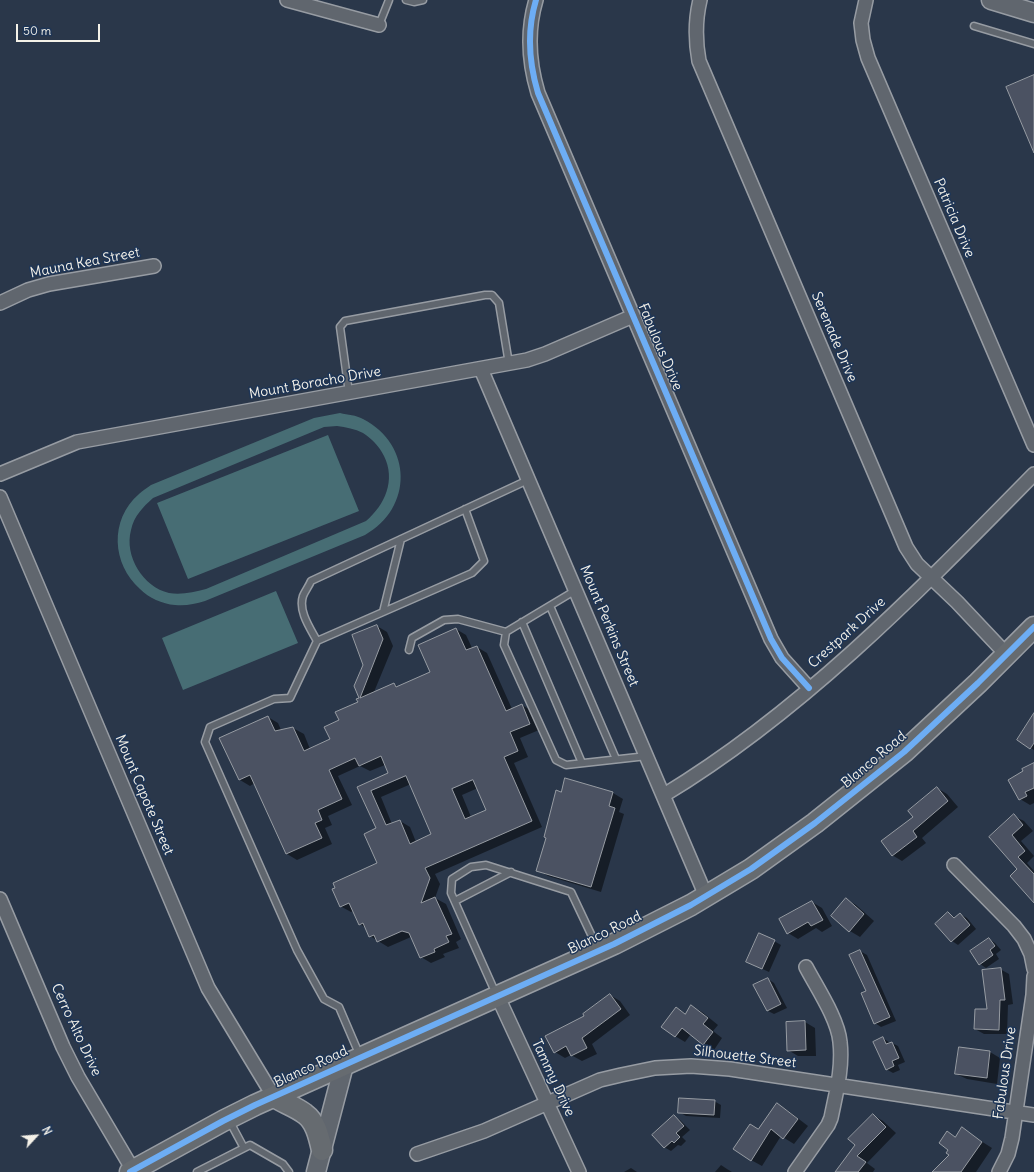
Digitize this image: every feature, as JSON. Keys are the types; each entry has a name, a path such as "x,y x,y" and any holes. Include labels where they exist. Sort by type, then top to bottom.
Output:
{"main road":[{"name":"Blanco Road","path":"136,1170 228,1119 274,1097 498,997 684,908 751,869 816,823 904,752 1007,655 1034,627"},
{"path":"274,1097 305,1114 318,1134 322,1150"}],"street":[{"path":"291,0 379,25"},
{"name":"Fabulous Drive","path":"536,0 531,24 530,45 531,65 538,93 771,639 782,658 809,688"},
{"name":"Serenade Drive","path":"700,0 696,15 695,30 699,61 906,547 917,564 957,602 1007,655"},
{"name":"Patricia Drive","path":"866,0 861,23 863,40 868,58 1034,445"},
{"path":"990,0 1034,12"},
{"name":"Mauna Kea Street","path":"0,303 28,290 49,284 154,266"},
{"name":"Mount Boracho Drive","path":"0,474 77,442 526,360 545,354 634,316"},
{"name":"Mount Perkins Street","path":"481,369 706,896"},
{"name":"Crestpark Drive","path":"664,795 715,763 758,731 834,668 932,578 1034,474"},
{"name":"Mount Capote Street","path":"0,497 208,988 274,1097"},
{"path":"954,865 1014,926 1024,939 1031,954 1034,969"},
{"name":"Cerro Alto Drive","path":"0,899 63,1047 78,1077 136,1170"},
{"path":"795,1172 828,1125 831,1118 838,1085 840,1068 840,1041 835,1022 806,966"},
{"name":"Fabulous Drive","path":"1000,1172 1008,1154 1034,976"},
{"name":"Tammy Drive","path":"498,997 579,1172"},
{"path":"316,1172 352,1061"},
{"name":"Silhouette Street","path":"417,1154 484,1131 600,1080 655,1068 690,1066 730,1069 1034,1115"}],"lane":[{"path":"379,25 388,0"},
{"path":"406,0 414,2 423,0"},
{"path":"974,26 1034,44"},
{"path":"349,393 340,338 340,327 345,321 462,299 485,295 492,296 499,303 509,364"},
{"path":"317,641 307,623 302,608 303,596 311,581 529,480"},
{"path":"352,1061 339,1008 324,999 297,950 205,742 210,727 274,699 290,698 317,641 472,573 484,561 465,509"},
{"path":"383,612 401,539"},
{"path":"409,650 412,638 444,620 458,619 506,632 576,590"},
{"path":"550,606 616,759"},
{"path":"522,622 582,763"},
{"path":"506,632 504,645 556,760 566,765 647,756"},
{"path":"498,997 451,893 452,879 471,867 486,865 571,892 598,950"},
{"path":"455,901 511,872"},
{"path":"228,1119 244,1148"},
{"path":"198,1172 250,1145 283,1164 289,1172"}],"green space":[{"path":"340,413 358,417 379,430 391,444 398,460 401,477 399,493 392,509 381,523 365,535 205,601 187,605 170,604 152,598 140,589 131,579 124,567 119,555 118,542 119,529 123,516 129,505 139,494 151,485 314,418","holes":["337,426 350,428 363,433 380,449 387,465 389,474 387,492 379,507 366,521 206,589 174,594 160,590 144,577 133,560 130,550 131,530 132,525 142,508 153,498 324,427"]},
{"path":"328,435 359,511 188,579 157,503"},
{"path":"276,591 298,643 183,690 162,638"}],"building":[{"path":"1034,75 1034,153 1006,87"},
{"path":"377,625 383,639 360,698 394,683 396,687 430,672 418,645 456,628 466,650 477,646 506,711 522,704 530,724 510,732 518,751 504,757 532,821 425,868 430,878 421,903 435,897 452,934 446,936 449,942 434,949 435,952 420,958 409,933 402,931 377,942 374,935 369,937 363,923 359,925 349,903 340,907 332,889 335,888 333,883 377,863 364,834 376,828 357,787 388,773 381,756 359,766 355,758 329,770 342,799 318,810 322,820 315,823 322,838 286,854 250,775 239,780 219,738 268,716 275,731 293,727 304,751 330,739 324,727 339,720 335,712 358,702 356,699 359,698 354,686 363,665 352,635","holes":["406,776 431,834 410,844 400,820 386,825 371,791","473,780 486,810 465,819 452,789"]},
{"path":"1034,713 1034,743 1030,749 1017,740"},
{"path":"1034,763 1034,788 1025,792 1027,796 1019,800 1008,780 1023,771 1022,769"},
{"path":"565,778 613,792 609,806 615,808 591,887 536,871 546,838 544,837 556,790 561,792"},
{"path":"937,787 948,801 913,831 917,837 892,856 881,841 913,817 908,811"},
{"path":"1014,814 1023,825 1012,835 1025,851 1018,857 1034,874 1034,903 1010,876 1017,869 989,837"},
{"path":"846,898 864,914 849,932 831,916"},
{"path":"812,901 823,920 811,926 808,922 787,934 779,919"},
{"path":"948,912 954,918 960,913 970,925 951,942 935,924"},
{"path":"759,933 775,940 762,969 746,962"},
{"path":"989,938 995,946 990,950 993,955 979,965 970,951"},
{"path":"860,950 890,1017 874,1024 861,993 866,991 849,955"},
{"path":"1001,968 1005,1000 1000,1000 999,1030 974,1029 975,1009 987,1009 982,970"},
{"path":"768,978 781,1004 767,1011 753,985"},
{"path":"610,994 621,1009 582,1038 587,1048 571,1056 566,1046 554,1053 545,1036 584,1016 583,1014"},
{"path":"691,1005 708,1018 703,1024 713,1032 703,1045 682,1028 675,1037 661,1027 676,1007 685,1014"},
{"path":"805,1021 806,1050 787,1051 786,1022"},
{"path":"883,1037 886,1044 892,1042 899,1058 892,1061 894,1066 886,1070 873,1042"},
{"path":"959,1047 990,1051 987,1078 955,1074"},
{"path":"679,1098 715,1100 714,1115 678,1113"},
{"path":"777,1103 798,1119 783,1139 771,1129 751,1161 733,1149 750,1124 758,1129"},
{"path":"873,1114 886,1127 857,1156 866,1162 858,1172 835,1172 855,1145 848,1139"},
{"path":"674,1115 684,1126 676,1133 680,1137 674,1143 672,1141 664,1148 652,1135"},
{"path":"962,1127 982,1142 961,1172 932,1172 949,1155 946,1153 948,1150 939,1143 947,1131 955,1137"}],"cycle path":[{"path":"536,0 531,23 530,46 538,93 771,639 782,658 809,688"},
{"path":"130,1172 255,1105 614,944 691,905 751,869 815,823 904,752 978,683 1034,627"}]}
